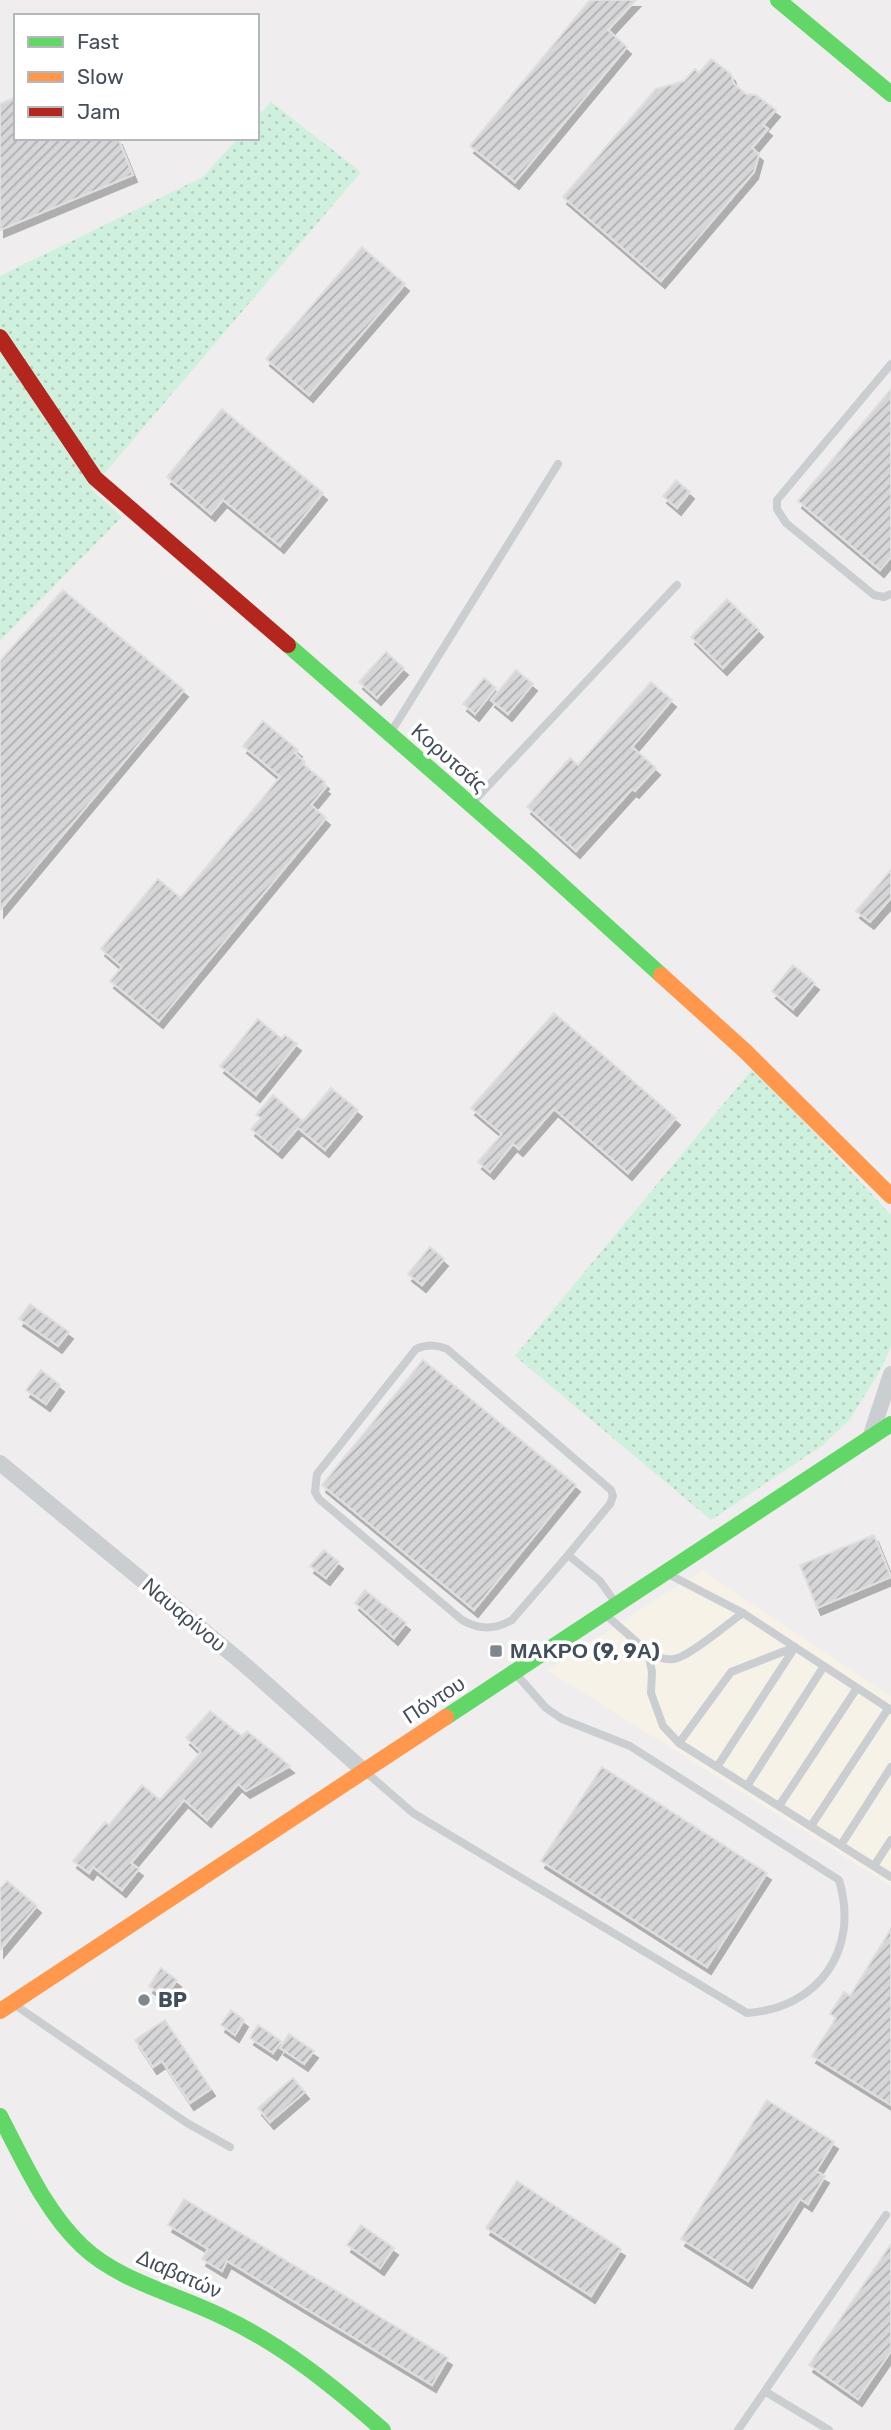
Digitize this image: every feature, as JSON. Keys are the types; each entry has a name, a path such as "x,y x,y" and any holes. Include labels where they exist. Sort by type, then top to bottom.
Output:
{"street":[{"path":"778,0 891,94"},
{"name":"Κορυτσάς","path":"0,337 95,478 471,805 745,1051 891,1196"},
{"path":"891,1374 870,1438 891,1449"},
{"name":"Πόντου","path":"6,2007 891,1424"},
{"name":"Ναυαρίνου","path":"0,1463 245,1665 364,1771"},
{"name":"Διαβατών","path":"0,2116 58,2217 82,2247 109,2267 224,2317 284,2349 334,2387 383,2430"}],"lane":[{"path":"891,365 777,500 778,509 786,523 874,595 884,597 891,594"},
{"path":"390,734 558,464"},
{"path":"471,805 677,585"},
{"path":"439,1346 447,1349 611,1490 613,1496 610,1504 568,1555 512,1620 501,1626 476,1628 462,1620 318,1499 314,1492 317,1474 416,1349 439,1346"},
{"path":"568,1555 600,1581 611,1609 654,1657 675,1659 743,1613"},
{"path":"665,1573 743,1613 890,1709 811,1826"},
{"path":"679,1743 732,1672 795,1647"},
{"path":"718,1767 795,1647"},
{"path":"648,1652 652,1672 651,1693 663,1726 679,1743 891,1877"},
{"path":"747,1786 824,1666"},
{"path":"364,1771 413,1813 747,2013 763,2012 786,2005 807,1993 819,1982 829,1970 842,1941 846,1910 839,1880 630,1746 562,1719 546,1708 514,1672"},
{"path":"779,1806 857,1688"},
{"path":"841,1845 891,1767"},
{"path":"874,1866 891,1840"},
{"path":"6,2007 229,2147"},
{"path":"738,2430 886,2215"},
{"path":"766,2392 829,2430"}],"shaded area":[{"path":"702,1570 891,1696 891,1886 547,1670"}],"green space":[{"path":"271,102 361,172 91,489 122,517 0,641 0,276 203,177 236,140 259,140 259,115"},
{"path":"754,1067 891,1215 891,1346 881,1369 850,1419 823,1445 711,1520 515,1356"}],"building":[{"path":"590,0 636,0 608,30 627,47 515,182 470,146"},
{"path":"711,59 731,74 734,84 746,94 756,95 776,110 763,125 768,129 752,148 759,154 754,172 661,281 563,197 656,89 684,81 695,69 699,73"},
{"path":"14,98 14,140 119,140 133,175 0,230 0,104"},
{"path":"362,247 405,284 309,395 266,359"},
{"path":"891,389 891,557 880,570 798,501"},
{"path":"222,409 323,493 280,546 223,500 211,514 167,477"},
{"path":"676,480 690,492 677,508 663,496"},
{"path":"63,590 184,690 0,910 0,661"},
{"path":"727,599 759,630 723,668 691,637"},
{"path":"386,652 404,668 377,698 359,682"},
{"path":"516,670 533,684 508,714 491,700"},
{"path":"484,678 496,688 475,714 463,704"},
{"path":"651,682 672,700 632,747 656,768 635,791 632,789 576,851 527,807 570,758 578,765"},
{"path":"263,721 298,750 295,753 305,762 303,764 325,782 323,785 326,787 311,805 326,818 159,1021 110,981 122,967 101,949 158,879 181,898 280,777 243,746"},
{"path":"891,870 891,898 870,922 856,911"},
{"path":"793,965 815,983 793,1009 772,991"},
{"path":"554,1013 676,1118 628,1173 554,1109 519,1149 513,1144 490,1172 478,1162 502,1134 471,1108"},
{"path":"258,1019 282,1039 285,1035 297,1044 256,1095 220,1066"},
{"path":"331,1088 358,1110 325,1150 298,1128 278,1151 251,1129 261,1118 256,1115 273,1095 303,1121"},
{"path":"430,1247 444,1259 422,1285 408,1274"},
{"path":"30,1304 69,1332 58,1346 19,1319"},
{"path":"423,1360 576,1485 474,1610 322,1485"},
{"path":"41,1370 60,1385 46,1404 26,1390"},
{"path":"874,1535 891,1577 817,1608 800,1565"},
{"path":"324,1550 339,1562 326,1578 310,1566"},
{"path":"365,1590 406,1623 394,1638 355,1603"},
{"path":"210,1711 242,1736 247,1731 290,1766 246,1791 238,1784 207,1820 184,1800 131,1863 139,1869 122,1890 93,1867 89,1873 73,1861 105,1822 109,1825 142,1785 160,1800 201,1752 186,1738"},
{"path":"602,1767 767,1873 707,1967 541,1861"},
{"path":"7,1881 37,1906 0,1950 0,1889"},
{"path":"891,1929 891,2105 812,2056 836,2018 830,2014 844,1992 850,1996"},
{"path":"161,1968 177,1980 165,1997 149,1986"},
{"path":"231,2010 244,2020 235,2035 221,2025"},
{"path":"165,2020 211,2089 190,2103 162,2061 153,2067 135,2040"},
{"path":"258,2025 281,2041 273,2053 250,2038"},
{"path":"289,2034 314,2051 304,2064 280,2048"},
{"path":"293,2078 305,2092 270,2122 258,2108"},
{"path":"767,2100 834,2142 816,2171 825,2176 808,2204 800,2199 748,2281 681,2239"},
{"path":"517,2181 621,2249 591,2296 486,2228"},
{"path":"184,2199 448,2358 432,2385 227,2261 222,2271 202,2259 208,2249 168,2225"},
{"path":"361,2225 394,2248 380,2268 347,2245"},
{"path":"891,2244 891,2351 858,2399 809,2365"}],"traffic: fast":[{"path":"778,0 891,94"},
{"path":"288,645 532,858 661,975"},
{"path":"446,1717 891,1424"},
{"path":"0,2116 46,2201 82,2246 131,2278 205,2309 266,2340 327,2383 383,2430"}],"traffic: slow":[{"path":"661,975 745,1051 891,1196"},
{"path":"0,2011 446,1717"}],"traffic: jam":[{"path":"0,337 95,478 288,645"}],"place":[{"name":"ΜΑΚΡΟ (9, 9Α)","path":"496,1651"},
{"name":"BP","path":"144,2000"}]}
